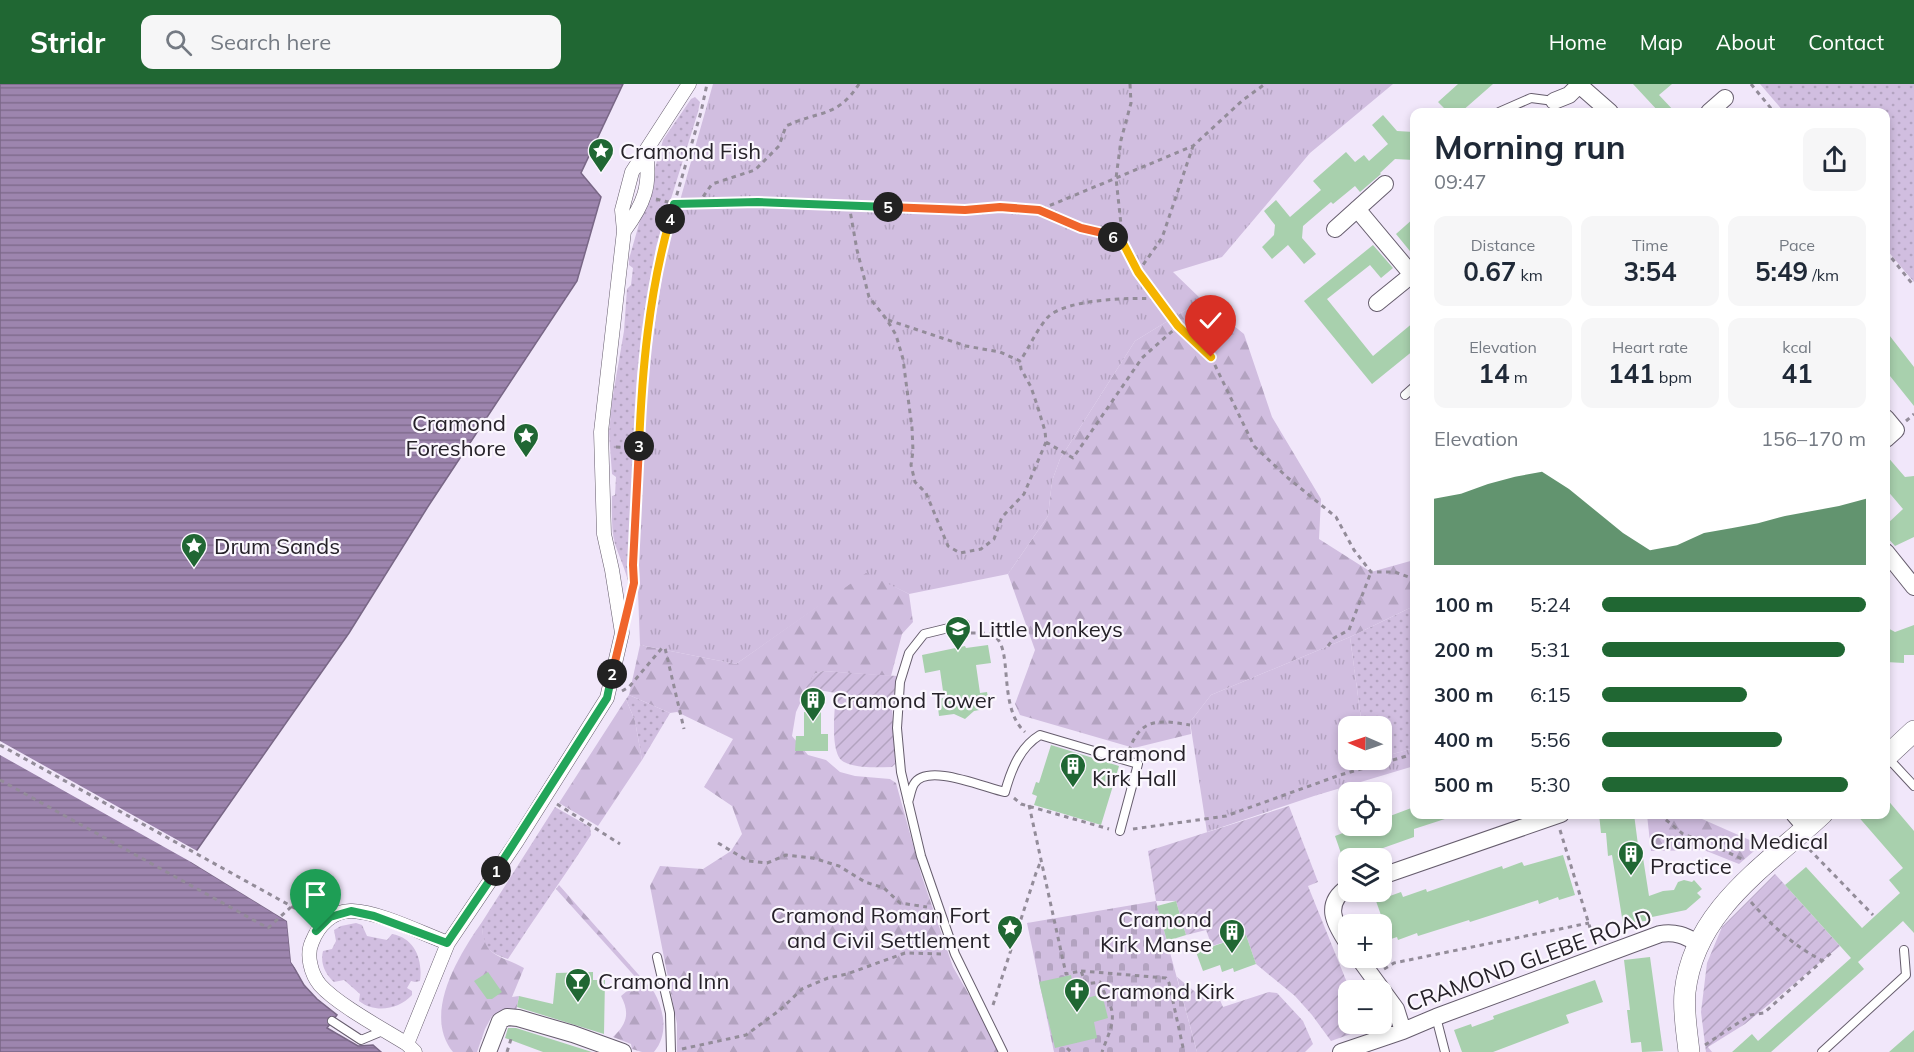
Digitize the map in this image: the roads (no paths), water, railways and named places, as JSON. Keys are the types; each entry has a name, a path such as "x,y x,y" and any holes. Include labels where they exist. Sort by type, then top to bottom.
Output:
{"street":[{"path":"447,943 374,916 351,911 330,917 316,931 310,946 310,963 319,984 411,1048 447,943 545,797 607,698 622,633 604,534 601,432 624,231 622,210 632,172 689,84"},
{"path":"1554,101 1569,95 1579,85 1605,108"},
{"path":"1714,108 1725,98"},
{"path":"624,231 638,212 644,196 649,174 646,153"},
{"path":"1335,229 1385,184"},
{"path":"1357,209 1410,270"},
{"path":"1377,303 1410,278"},
{"path":"1890,423 1896,430 1890,435"},
{"path":"1890,557 1914,587"},
{"path":"1890,753 1914,731"},
{"path":"1392,873 1546,819"},
{"path":"1689,1050 1685,994 1689,969 1698,942 1714,915 1805,824"},
{"path":"1338,896 1335,899 1332,914 1338,929"},
{"name":"CRAMOND GLEBE ROAD","path":"1341,1052 1403,1031 1660,934 1670,932 1681,934 1698,942"},
{"path":"1366,968 1396,1009 1403,1031"},
{"path":"488,1052 500,1021 511,1017 573,1034 623,1052"}],"lane":[{"path":"1508,108 1531,98 1554,101"},
{"path":"1405,395 1410,391"},
{"path":"965,624 924,634 909,653 900,682 897,728 901,772 921,856 955,954 1003,1052"},
{"path":"908,803 915,782 925,776 942,774 1005,792 1012,769 1029,741 1040,735 1138,764 1120,831"},
{"path":"1890,761 1914,786"},
{"path":"1822,1052 1906,975 1904,950"},
{"path":"657,957 670,1014 671,1052"},
{"path":"1436,1017 1445,1052"},
{"path":"332,1021 361,1040 385,1030"}],"place":[{"name":"Cramond Fish","path":"601,174"},
{"name":"Cramond Foreshore","path":"526,459"},
{"name":"Drum Sands","path":"194,569"},
{"name":"Little Monkeys","path":"958,652"},
{"name":"Cramond Tower","path":"813,723"},
{"name":"Cramond Kirk Hall","path":"1073,789"},
{"name":"Cramond Medical Practice","path":"1631,877"},
{"name":"Cramond Roman Fort and Civil Settlement","path":"1010,951"},
{"name":"Cramond Kirk Manse","path":"1232,955"},
{"name":"Cramond Inn","path":"578,1004"},
{"name":"Cramond Kirk","path":"1077,1014"}]}
